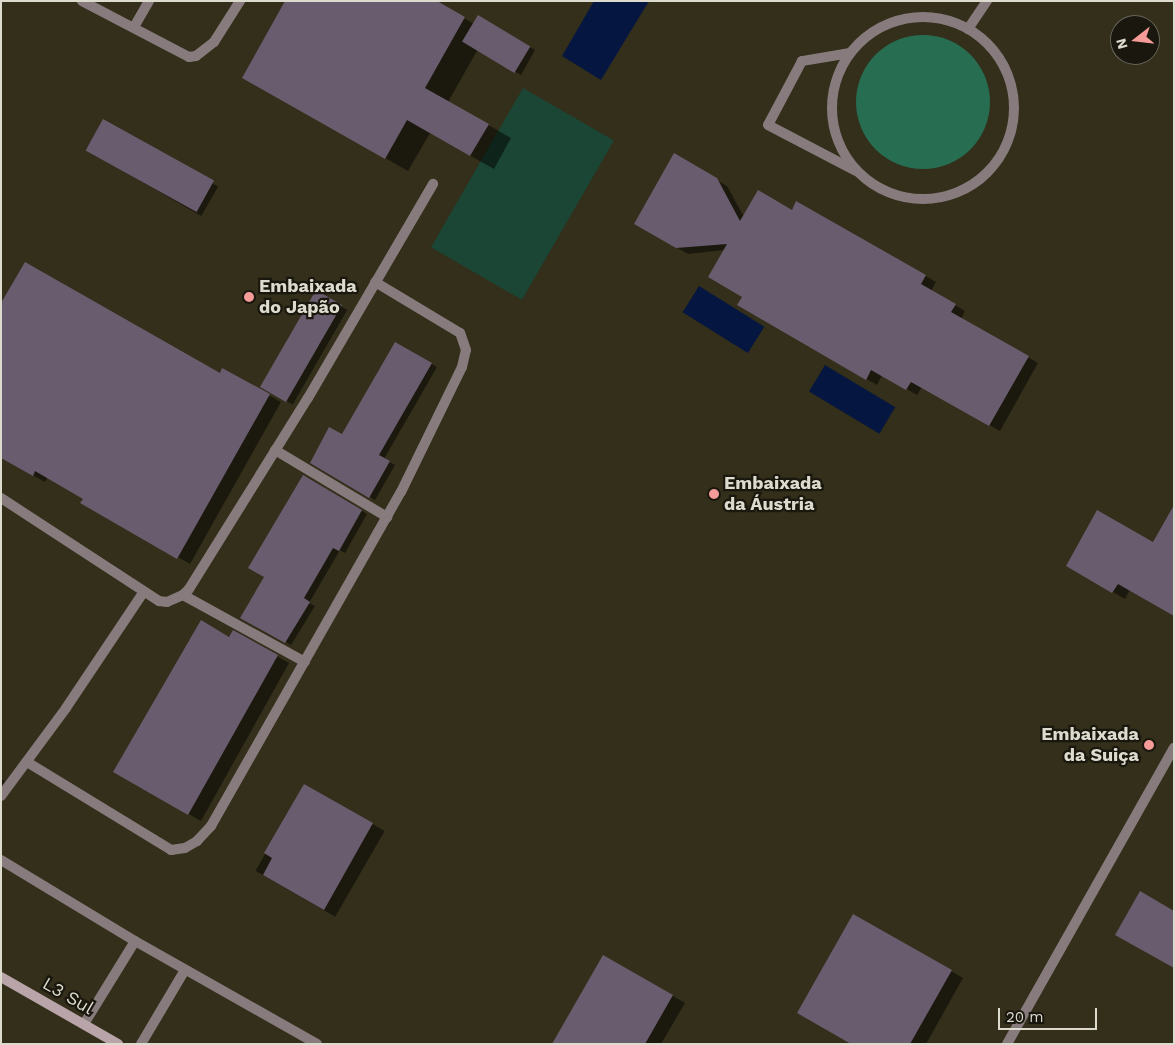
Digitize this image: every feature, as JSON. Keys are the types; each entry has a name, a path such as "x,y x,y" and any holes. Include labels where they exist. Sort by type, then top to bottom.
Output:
{"street":[{"name":"L3 Sul","path":"1,977 118,1044"}],"lane":[{"path":"82,1 189,57 196,56 214,42 240,1"},
{"path":"134,27 149,1"},
{"path":"968,29 987,1"},
{"path":"850,53 802,61 768,125 861,174 878,187 898,196 920,199 942,197 962,190 981,179 996,162 1007,144 1013,122 1013,100 1009,79 1000,59 986,42 968,29 948,20 926,16 904,18 883,25 865,37 850,53 839,72 833,93 833,116 837,137 861,174"},
{"path":"1,498 143,593 159,601 167,602 183,595 189,589 275,450 432,184"},
{"path":"27,762 171,850 185,848 197,841 211,826 387,517 462,367 466,350 460,333 375,282"},
{"path":"275,450 387,517"},
{"path":"1,796 27,762 143,593"},
{"path":"183,595 304,662"},
{"path":"1007,1044 1174,748"},
{"path":"1,860 135,941 317,1044"},
{"path":"84,1024 135,941"},
{"path":"141,1044 185,970"}],"green space":[{"path":"923,35 949,40 971,54 985,76 990,102 985,128 971,150 949,164 923,169 897,164 875,150 861,128 856,102 861,76 875,54 897,40"},
{"path":"523,88 614,140 522,300 431,247"}],"water":[{"path":"594,1 649,1 601,80 562,56"},
{"path":"699,286 764,327 748,353 683,312"},
{"path":"825,365 895,407 879,434 809,392"}],"building":[{"path":"285,1 437,1 465,17 425,88 489,124 470,156 407,120 385,159 242,78"},
{"path":"478,15 530,46 514,73 462,42"},
{"path":"103,119 214,181 197,212 86,150"},
{"path":"674,153 717,178 740,221 758,190 792,210 796,201 926,275 921,284 956,304 951,312 1029,356 989,426 911,382 906,390 871,370 866,380 737,305 742,297 708,277 727,244 676,248 634,224"},
{"path":"25,262 220,373 222,368 270,394 177,559 80,503 83,499 35,471 33,476 1,458 1,303"},
{"path":"316,290 342,305 286,402 260,387"},
{"path":"395,342 432,363 379,455 390,461 369,498 310,463 329,427 342,434"},
{"path":"303,475 362,510 339,551 333,548 304,598 310,602 285,643 240,618 264,577 248,568"},
{"path":"1174,505 1174,616 1118,584 1112,593 1066,566 1097,510 1153,542"},
{"path":"201,620 229,637 233,630 278,655 188,815 113,772"},
{"path":"304,784 373,823 324,910 263,875 272,858 264,853"},
{"path":"1140,891 1174,911 1174,968 1115,935"},
{"path":"853,914 952,970 910,1044 851,1044 797,1013"},
{"path":"603,955 673,995 645,1044 552,1044"}],"place":[{"name":"Embaixada do Japão","path":"249,297"},
{"name":"Embaixada da Áustria","path":"714,494"},
{"name":"Embaixada da Suiça","path":"1149,745"}]}
